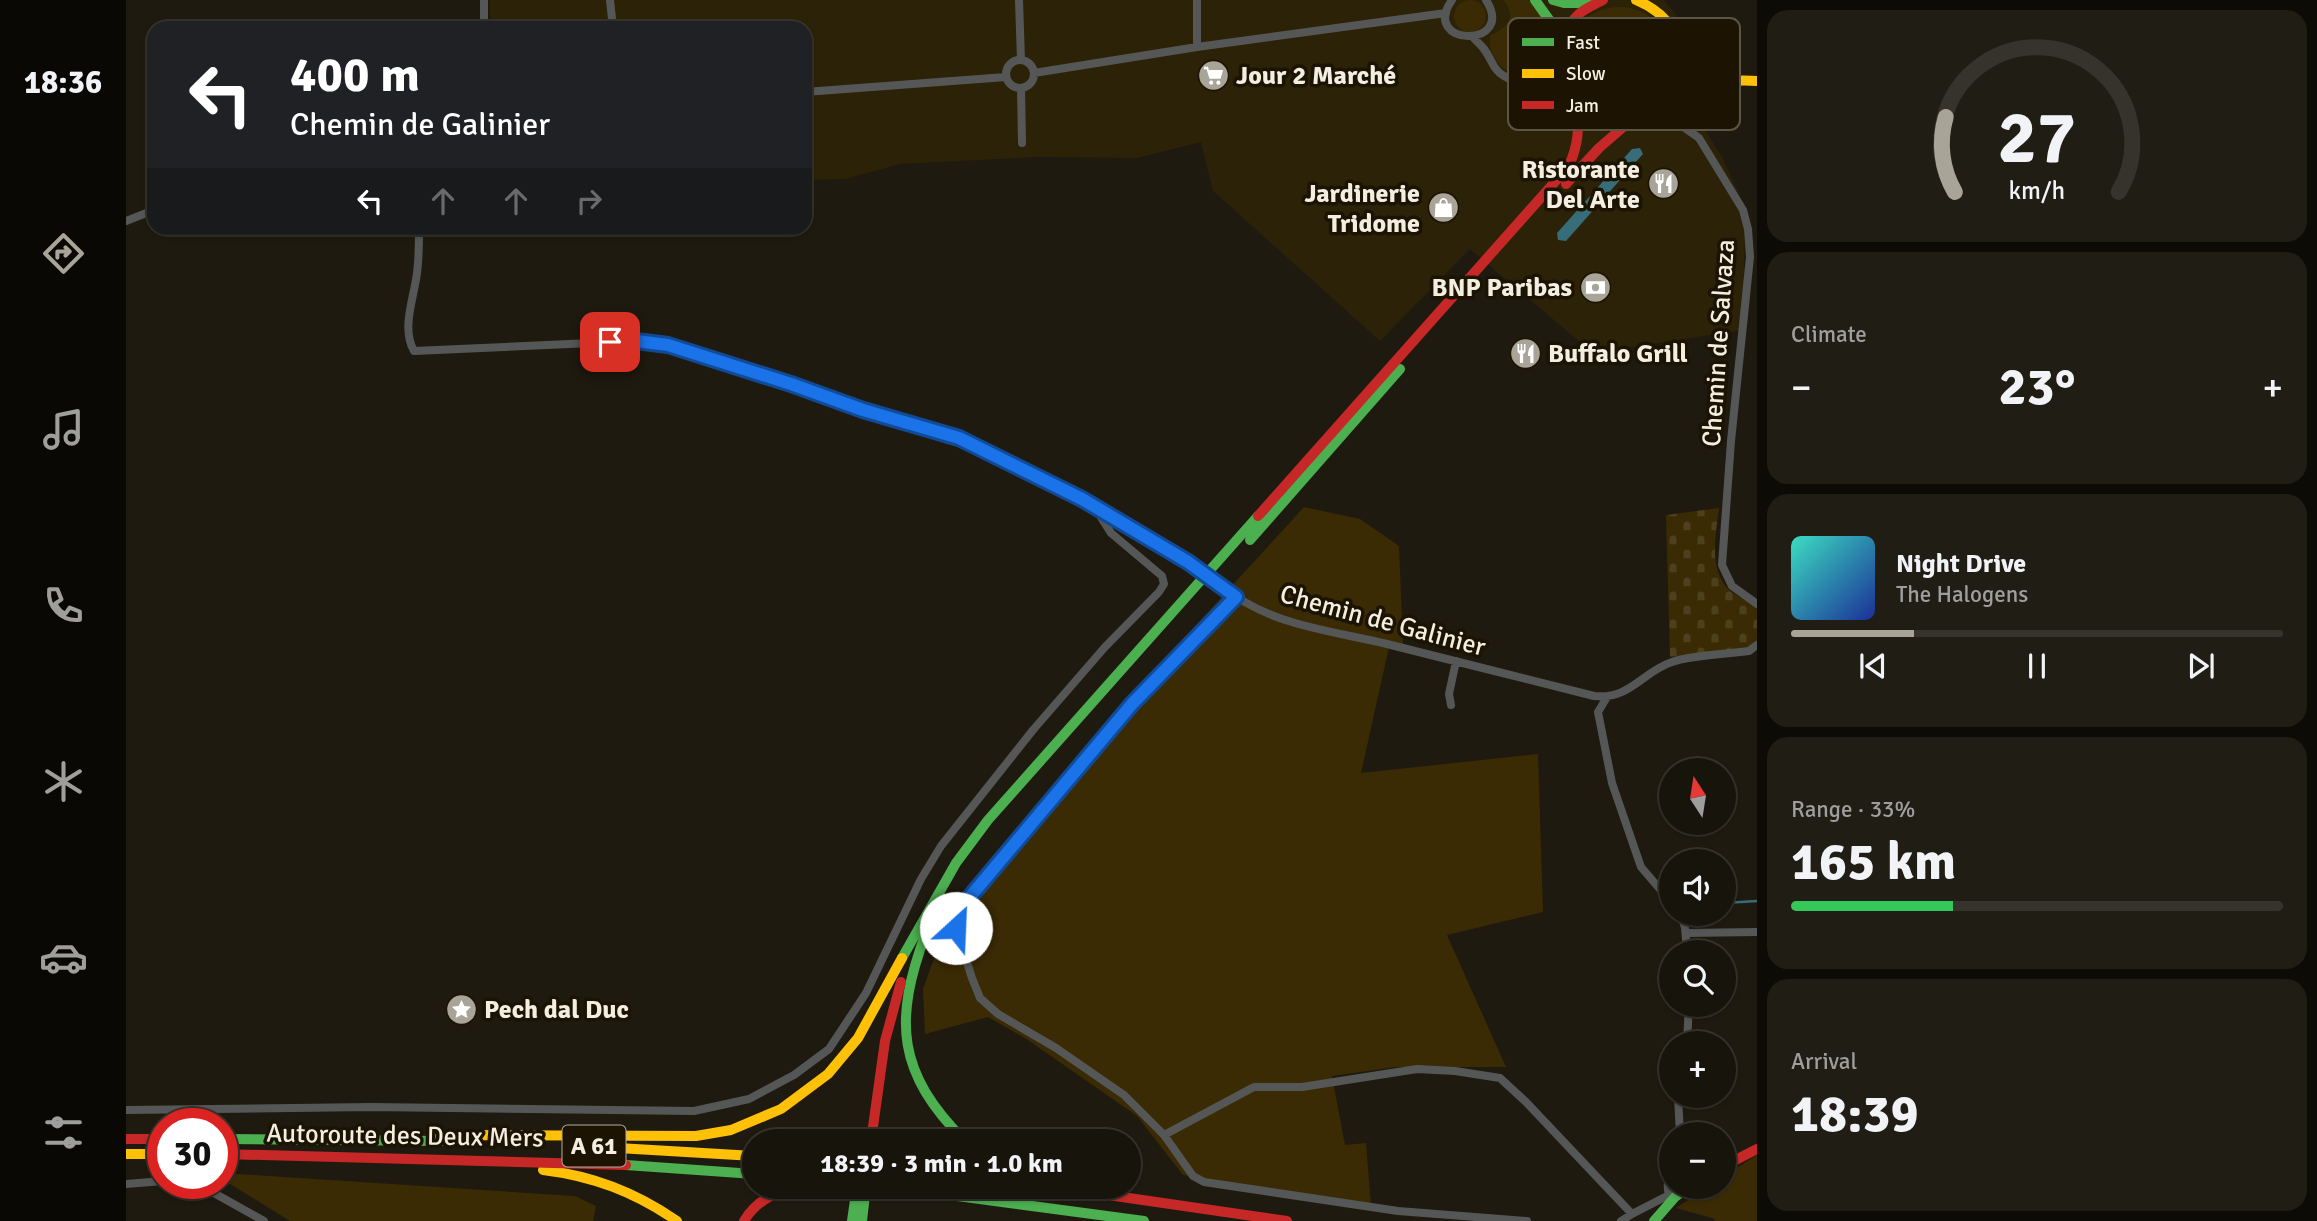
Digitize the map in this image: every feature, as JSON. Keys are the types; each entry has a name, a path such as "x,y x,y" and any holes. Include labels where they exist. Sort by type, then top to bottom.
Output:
{"main road":[{"path":"1535,0 1550,18"},
{"path":"1553,0 1564,3 1599,1"},
{"path":"1636,0 1654,5"},
{"path":"1574,18 1599,1"},
{"path":"1741,80 1757,81"},
{"path":"433,1140 457,1135 696,1136 731,1130 766,1116 813,1086 842,1059 858,1038 888,980 956,863 988,820 1242,535 1317,446 1569,166 1577,146 1579,130"},
{"path":"869,1129 893,1009 909,958 981,842 1553,198 1599,148 1620,130"},
{"path":"925,934 912,967 908,986 906,1034 916,1074 927,1099 952,1129"},
{"path":"868,1129 879,1038 913,941"},
{"path":"126,1139 147,1139"},
{"name":"Autoroute des Deux Mers","path":"238,1139 433,1140 742,1155"},
{"path":"1736,1160 1757,1149"},
{"path":"126,1154 147,1154"},
{"name":"Autoroute des Deux Mers","path":"238,1154 479,1159 742,1173"},
{"path":"479,1159 500,1167 560,1172 605,1181 642,1198 677,1221"},
{"path":"1141,1191 1188,1206"},
{"path":"744,1221 752,1207 764,1199"},
{"path":"858,1199 862,1221"},
{"path":"852,1221 861,1199"},
{"path":"980,1199 1144,1221"},
{"path":"1138,1199 1287,1221"},
{"path":"1654,1221 1670,1199"}],"street":[{"path":"484,0 484,21"},
{"path":"610,0 612,21"},
{"path":"1019,0 1021,60"},
{"path":"1197,0 1197,47"},
{"path":"1452,0 1446,16 1451,29 1456,34 1473,37 1484,32"},
{"path":"1484,48 1484,32 1491,18 1486,0"},
{"path":"1034,73 1197,47 1446,16"},
{"path":"1473,37 1484,48 1494,68 1508,77"},
{"path":"1021,60 1030,64 1034,73 1031,83 1021,88 1009,83 1006,76 1008,67 1021,60"},
{"path":"812,91 1006,76"},
{"path":"1021,88 1022,143"},
{"name":"Chemin de Salvaza","path":"1688,130 1699,138 1719,168 1743,210 1748,229 1750,257 1722,565 1732,586 1757,604"},
{"path":"126,221 147,213"},
{"name":"Chemin de Galinier","path":"419,235 417,271 409,314 408,341 414,351 636,341 668,345 863,410 959,438 1094,506 1188,562 1236,597 1284,621 1607,698"},
{"path":"126,1110 371,1107 694,1111 749,1099 794,1075 830,1049 866,993 922,879 949,835 1042,720 1164,584 1162,576 1111,533 1094,506"},
{"path":"1236,597 1132,704 959,910 956,928 980,998 998,1014 1056,1048 1124,1095 1164,1135 1193,1176 1204,1182 1370,1208 1528,1221"},
{"path":"1659,888 1641,867 1612,783 1598,712 1607,698 1629,690 1657,667 1676,660 1749,651 1757,645"},
{"path":"1451,705 1449,694 1455,661"},
{"path":"1685,926 1686,940"},
{"path":"1686,933 1757,932"},
{"path":"1164,1135 1254,1087 1301,1087 1417,1069 1455,1071 1500,1078 1526,1101 1632,1214"},
{"path":"126,1184 147,1182"},
{"path":"225,1199 264,1221"},
{"path":"1621,1221 1665,1199"}],"shaded area":[{"path":"490,0 1664,0 1678,18 1508,18 1508,130 1705,130 1722,157 1745,207 1743,330 1593,353 1470,249 1380,341 1213,191 1201,142 1137,158 1039,157 900,164 845,179 812,180 812,21 490,21"}],"green space":[{"path":"1470,0 1482,4 1486,16 1482,28 1470,32 1458,28 1454,16 1458,4"},
{"path":"1503,0 1530,0 1542,18 1510,18"},
{"path":"1619,7 1640,11 1651,18 1587,18 1598,11"},
{"path":"1508,22 1508,71 1494,56 1490,41 1491,35"},
{"path":"1304,507 1360,519 1399,546 1403,645 1389,647 1361,773 1538,754 1543,912 1447,935 1506,1067 1396,1067 1332,1076 1345,1145 1366,1143 1371,1205 1183,1175 1137,1116 1028,1040 988,1017 925,1034 923,989 943,934 1188,634"},
{"path":"1719,508 1715,540 1718,572 1729,590 1757,609 1757,641 1750,647 1670,657 1666,515"},
{"path":"1757,1155 1757,1221 1714,1221 1715,1219 1676,1208 1690,1199 1736,1199 1736,1168"},
{"path":"238,1174 575,1196 596,1206 593,1221 290,1221 238,1189"}],"water":[{"path":"1640,148 1643,154 1566,241 1558,240 1557,233 1632,149"}],"waterway":[{"path":"1736,902 1757,901"}],"traffic: fast":[{"path":"1535,0 1548,18"},
{"path":"1553,0 1564,3 1591,3"},
{"path":"1250,540 1400,369"},
{"path":"902,958 956,863 988,820 1258,516"},
{"path":"926,933 915,964 909,993 906,1020 908,1044 914,1069 926,1092 954,1129"},
{"path":"238,1139 442,1141"},
{"path":"626,1165 742,1173"},
{"path":"852,1221 855,1199"},
{"path":"862,1221 865,1199"},
{"path":"980,1199 1144,1221"},
{"path":"1654,1221 1673,1199"}],"traffic: slow":[{"path":"1636,0 1664,18"},
{"path":"1740,81 1757,81"},
{"path":"433,1140 457,1135 696,1136 731,1130 781,1109 828,1074 858,1038 902,958"},
{"path":"584,1146 742,1155"},
{"path":"126,1154 147,1154"},
{"path":"543,1170 579,1176 613,1187 677,1221"}],"traffic: jam":[{"path":"1576,18 1603,0"},
{"path":"1258,516 1569,166 1575,151 1578,130"},
{"path":"1566,184 1620,130"},
{"path":"873,1129 885,1041 901,982"},
{"path":"126,1139 147,1139"},
{"path":"1736,1160 1757,1149"},
{"path":"238,1154 626,1165"},
{"path":"744,1221 766,1199"},
{"path":"1136,1199 1287,1221"}],"place":[{"name":"Jour 2 Marché","path":"1213,75"},
{"name":"Ristorante Del Arte","path":"1663,184"},
{"name":"Jardinerie Tridome","path":"1443,208"},
{"name":"BNP Paribas","path":"1595,287"},
{"name":"Buffalo Grill","path":"1525,353"},
{"name":"Pech dal Duc","path":"461,1009"}],"route":[{"path":"610,342 636,341 668,345 863,410 959,438 1082,499 1188,562 1236,597 1132,704 1076,770 959,910 956,928"}]}
